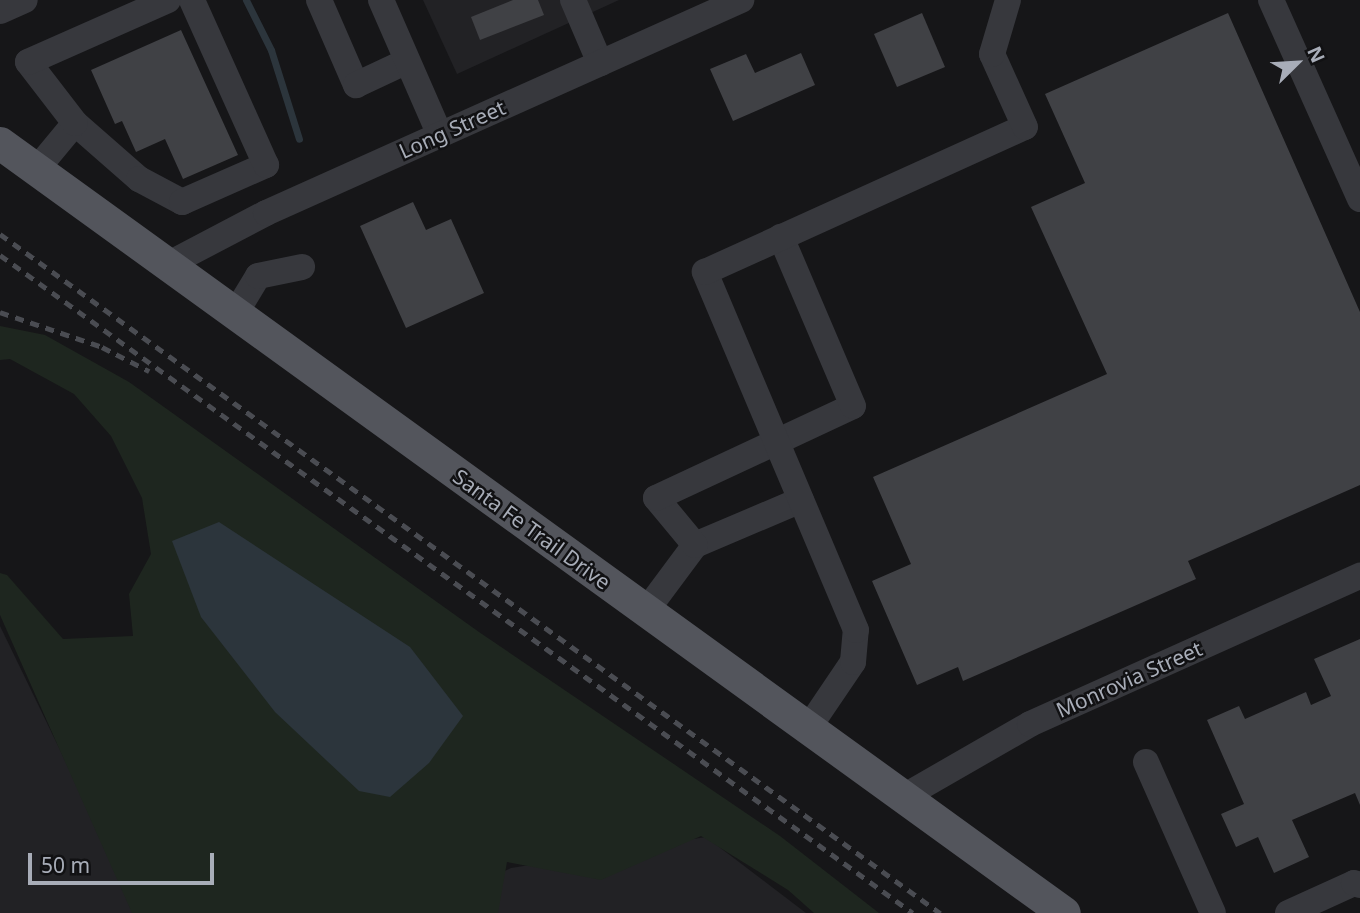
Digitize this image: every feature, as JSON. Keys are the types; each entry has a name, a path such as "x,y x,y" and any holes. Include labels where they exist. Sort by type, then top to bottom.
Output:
{"main road":[{"name":"Santa Fe Trail Drive","path":"0,143 1064,913"}],"street":[{"path":"0,11 25,0"},
{"path":"168,0 27,62 75,123 139,179 182,202 266,164 192,0"},
{"path":"319,0 356,85 407,61"},
{"path":"381,0 440,135"},
{"path":"573,0 600,63"},
{"name":"Long Street","path":"167,265 257,217 741,0"},
{"path":"809,727 853,662 856,630 705,272 1025,127 992,54 1008,0"},
{"path":"1271,0 1360,199"},
{"path":"37,170 75,123"},
{"path":"239,177 257,217"},
{"path":"695,545 656,498 853,406 781,237"},
{"path":"235,314 258,276 302,268"},
{"path":"646,611 695,545 801,500"},
{"name":"Monrovia Street","path":"905,796 1030,723 1360,576"},
{"path":"1146,762 1213,913"},
{"path":"1288,913 1354,883 1360,885"}],"shaded area":[{"path":"423,0 619,0 457,74"},
{"path":"0,326 45,335 129,382 479,632 780,836 879,913 814,913 788,890 701,836 601,880 507,862 498,913 132,913 0,615 0,573 7,575 63,639 133,636 129,594 151,554 142,498 111,436 74,394 10,359 0,360"},
{"path":"219,522 410,647 463,716 429,763 390,797 359,791 275,712 201,617 172,541"},
{"path":"0,626 139,913 0,913"},
{"path":"706,837 806,913 416,913 511,868"}],"building":[{"path":"513,0 538,0 544,15 480,40 471,17"},
{"path":"922,13 945,67 897,87 874,34"},
{"path":"1228,13 1360,312 1360,485 1188,561 1196,579 963,681 958,667 917,685 872,581 911,564 873,477 1107,374 1031,207 1085,183 1045,94"},
{"path":"181,30 238,155 183,179 165,139 136,152 122,121 115,124 91,70"},
{"path":"801,53 815,85 733,121 710,69 746,54 755,73"},
{"path":"413,202 426,230 451,219 484,293 406,328 360,226"},
{"path":"1360,639 1360,805 1355,793 1292,820 1309,857 1274,873 1258,837 1236,847 1221,814 1244,804 1207,720 1239,706 1245,719 1306,692 1311,705 1331,696 1314,659"}],"waterway":[{"path":"246,0 271,50 299,139"}],"railway":[{"path":"0,234 940,913"},
{"path":"0,255 913,913"},
{"path":"0,312 102,347 149,371"}]}
